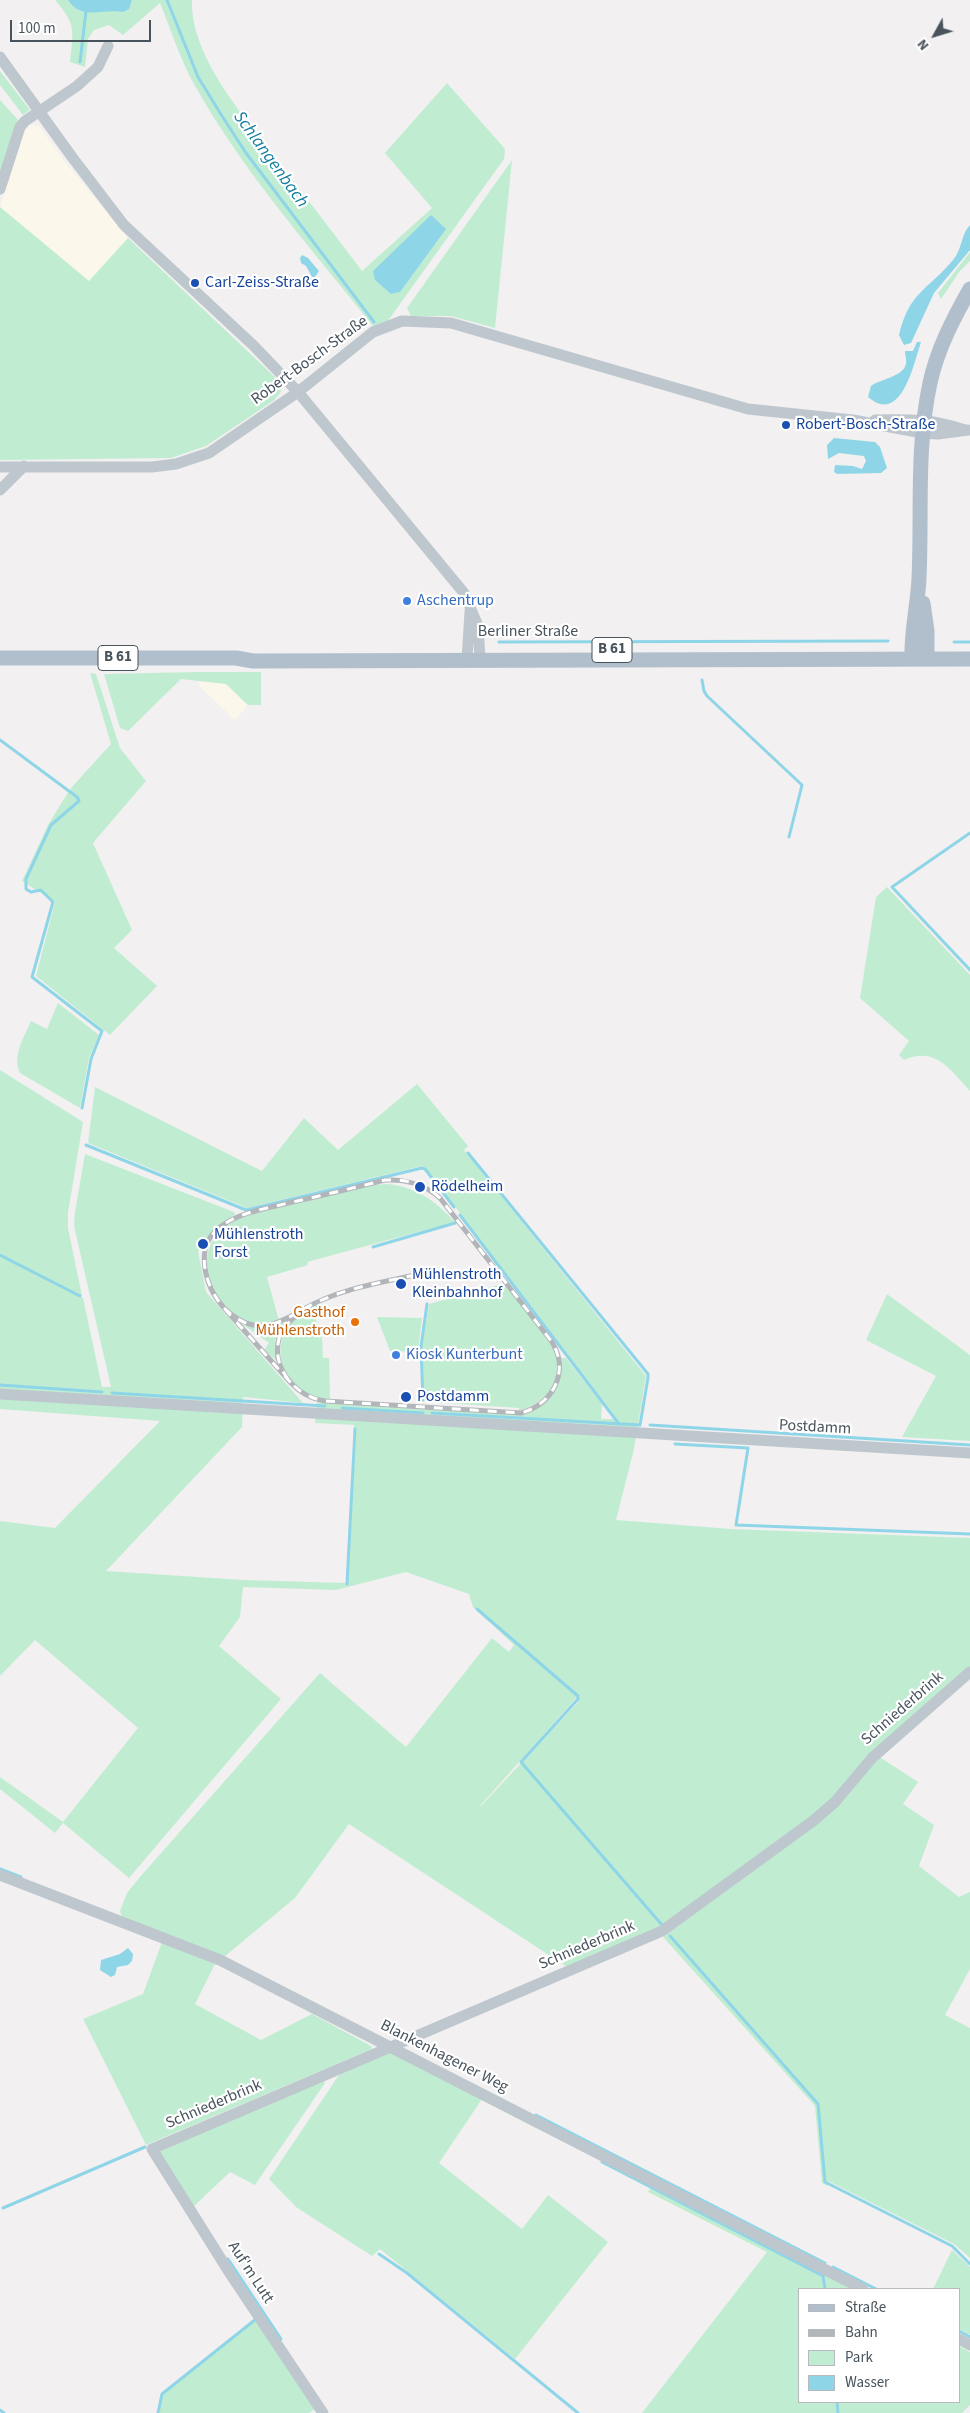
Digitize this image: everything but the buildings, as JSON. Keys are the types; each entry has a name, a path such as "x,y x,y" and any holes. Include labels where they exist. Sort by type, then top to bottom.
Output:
{"main road":[{"path":"911,654 919,580 923,427 930,382 942,344 970,289"},
{"path":"919,580 927,632 927,654"},
{"name":"Berliner Straße","path":"0,658 236,658 253,661 473,654 927,654 970,652"},
{"name":"Berliner Straße","path":"927,654 970,659"}],"street":[{"path":"0,189 20,127 77,86 98,67 108,46"},
{"path":"0,57 124,225 254,346 298,392 464,593 470,605 473,654"},
{"name":"Robert-Bosch-Straße","path":"0,467 152,467 176,464 209,453 298,392 373,332 402,321 451,323 736,406 923,427 938,434 969,430"},
{"path":"0,490 24,466"},
{"name":"Postdamm","path":"0,1394 970,1453"},
{"name":"Schniederbrink","path":"152,2149 662,1931 813,1821 836,1802 872,1758 970,1672"},
{"name":"Blankenhagener Weg","path":"0,1875 220,1960 861,2288"},
{"name":"Auf'm Lutt","path":"152,2149 231,2275 322,2413"}],"shaded area":[{"path":"32,125 39,126 65,162 128,238 89,281 0,207 22,130"},
{"path":"199,679 226,684 248,705 235,720 199,686"}],"green space":[{"path":"55,0 192,0 194,22 201,45 224,89 362,271 432,208 385,153 447,83 505,149 504,159 387,322 373,326 279,209 234,148 194,84 180,55 160,3 123,35 109,25 94,30 88,39 85,67 70,62 72,29 67,16"},
{"path":"0,71 30,110 23,115 0,85"},
{"path":"0,100 18,120 0,175"},
{"path":"512,160 495,328 451,316 411,316 407,308"},
{"path":"0,207 89,281 128,238 279,381 281,390 279,394 273,401 206,446 171,458 0,460"},
{"path":"970,252 970,261 960,271 941,299 938,293"},
{"path":"261,672 261,705 248,705 226,684 181,679 128,731 120,728 104,674"},
{"path":"90,673 96,674 120,748 146,781 93,843 132,930 114,948 157,986 110,1035 36,976 55,902 22,881 49,823 71,788 111,744"},
{"path":"887,887 970,975 970,1091 949,1068 934,1058 915,1056 904,1060 899,1055 909,1041 860,998 876,897"},
{"path":"58,1003 99,1035 89,1058 80,1108 20,1073 18,1067 18,1053 31,1021 47,1029"},
{"path":"0,1070 83,1122 68,1213 68,1228 82,1296 0,1254"},
{"path":"417,1084 468,1146 464,1150 646,1376 634,1449 616,1520 731,1529 970,1538 970,1668 811,1818 667,1924 567,1967 349,1824 295,1898 224,1957 122,1917 120,1911 127,1893 320,1673 406,1747 492,1638 509,1652 514,1645 473,1607 469,1594 406,1572 336,1590 243,1587 240,1617 219,1646 281,1699 129,1878 63,1823 55,1833 0,1789 0,1777 63,1822 138,1728 35,1640 0,1676 0,1521 55,1528 160,1421 0,1409 0,1256 83,1298 102,1387 111,1387 74,1226 85,1154 234,1212 235,1215 218,1226 208,1238 200,1237 201,1249 198,1251 206,1292 303,1403 243,1397 242,1427 106,1571 244,1580 345,1583 348,1581 356,1431 354,1431 354,1425 315,1423 317,1402 521,1415 539,1407 552,1395 559,1378 561,1358 566,1358 602,1404 601,1419 617,1419 425,1167 422,1166 247,1208 88,1143 95,1087 262,1171 304,1118 338,1150","holes":["576,1698 579,1701 481,1806 480,1806"]},
{"path":"388,1184 408,1188 425,1196 455,1222 307,1262 308,1265 267,1277 279,1321 258,1325 239,1319 223,1306 212,1288 207,1268 209,1248 221,1230 243,1216 371,1185"},
{"path":"505,1283 539,1327 555,1353 558,1372 551,1390 537,1403 519,1411 519,1408 430,1402 431,1396 424,1395 422,1347 429,1304"},
{"path":"887,1294 970,1355 970,1441 902,1437 936,1376 866,1340"},
{"path":"320,1302 316,1320 322,1337 323,1358 329,1358 330,1400 310,1396 296,1387 286,1373 281,1358 282,1342 288,1326 301,1312"},
{"path":"377,1317 422,1318 418,1352 390,1351"},
{"path":"289,1320 277,1338 277,1361 264,1350 269,1343 238,1321 251,1326 264,1327"},
{"path":"878,1756 918,1782 903,1804 934,1825 919,1866 959,1897 970,1892 970,1969 945,2015 970,2028 970,2258 954,2244 828,2181 828,2186 822,2183 815,2106 663,1937 815,1825"},
{"path":"162,1942 215,1964 195,2004 261,2040 312,2014 371,2046 372,2049 146,2145 83,2019 143,1994"},
{"path":"390,2052 482,2099 439,2163 522,2229 548,2195 608,2242 515,2359 380,2249 372,2256 296,2207 269,2179 339,2075"},
{"path":"323,2079 325,2083 255,2185 230,2172 193,2207 159,2152"},
{"path":"652,2185 852,2288 798,2288 798,2403 960,2403 960,2347 970,2352 970,2405 962,2413 642,2413 767,2252 648,2192"},
{"path":"952,2250 970,2267 970,2335 960,2330 960,2288 933,2288"},
{"path":"256,2320 315,2409 309,2413 159,2413 163,2394"}],"water":[{"path":"68,0 132,0 129,9 123,12 86,12 74,6"},
{"path":"431,215 446,229 400,292 391,294 375,280 373,271"},
{"path":"970,225 970,250 934,293 911,343 904,345 899,335 908,309 920,293 956,256"},
{"path":"302,255 308,258 319,271 315,277 312,277 306,266 301,263 300,258"},
{"path":"917,342 921,342 915,363 905,388 898,398 890,403 880,404 868,397 871,386 901,372 906,362 905,351 913,351"},
{"path":"834,438 875,442 880,447 887,468 881,473 837,474 834,472 835,465 853,466 862,469 866,461 864,456 839,453 828,459 827,445"},
{"path":"128,1948 133,1954 132,1961 128,1965 117,1967 115,1975 111,1977 100,1970 101,1960 120,1954"}],"waterway":[{"name":"Schlangenbach","path":"167,0 198,77 222,116 246,153 374,322"},
{"name":"Schlangenbach","path":"80,62 86,11"},
{"path":"499,642 888,641"},
{"path":"954,642 970,642"},
{"path":"702,680 707,696 802,785 789,837"},
{"path":"0,740 77,797 79,801 51,825 26,879 26,889 31,892 41,890 53,902 32,977 102,1031 91,1059 82,1108"},
{"path":"970,833 892,887 970,970"},
{"path":"86,1145 246,1210 422,1168 425,1169 454,1207"},
{"path":"432,1413 640,1425 648,1378 648,1374 468,1153"},
{"path":"460,1215 619,1424"},
{"path":"373,1247 455,1223"},
{"path":"0,1255 80,1296"},
{"path":"423,1400 421,1347 427,1304"},
{"path":"0,1385 102,1392"},
{"path":"112,1393 325,1406"},
{"path":"342,1408 423,1413"},
{"path":"650,1425 970,1445"},
{"path":"347,1584 355,1429"},
{"path":"675,1444 748,1448 736,1525 970,1534"},
{"path":"477,1609 578,1696 578,1699 521,1762 662,1925"},
{"path":"0,1869 21,1877"},
{"path":"670,1936 818,2104 825,2182 952,2246 970,2264"},
{"path":"536,2115 825,2263"},
{"path":"3,2208 145,2147"},
{"path":"602,2162 823,2276 825,2288"},
{"path":"379,2254 407,2273 578,2413"},
{"path":"228,2259 281,2339"},
{"path":"833,2267 874,2288"},
{"path":"158,2413 162,2394 256,2319"},
{"path":"960,2332 970,2337"},
{"path":"837,2403 838,2413"},
{"path":"0,2410 4,2413"}],"railway":[{"path":"224,1308 245,1322 263,1326 273,1324 304,1309 289,1322 281,1334 278,1350 279,1361 283,1371 288,1380 296,1388 305,1394 325,1401 521,1413 532,1409 550,1394 559,1375 559,1364 552,1342 440,1198 428,1189 415,1183 401,1180 385,1180 244,1214 220,1227 212,1235 207,1245 204,1256 207,1278 217,1299 224,1308 291,1383"},
{"path":"304,1309 316,1302 343,1292 415,1275"}],"place":[{"name":"Carl-Zeiss-Straße","path":"195,283"},
{"name":"Robert-Bosch-Straße","path":"786,425"},
{"name":"Aschentrup","path":"407,601"},
{"name":"Rödelheim","path":"420,1187"},
{"name":"Mühlenstroth Forst","path":"203,1244"},
{"name":"Mühlenstroth Kleinbahnhof","path":"401,1284"},
{"name":"Gasthof Mühlenstroth","path":"355,1322"},
{"name":"Kiosk Kunterbunt","path":"396,1355"},
{"name":"Postdamm","path":"406,1397"}]}
